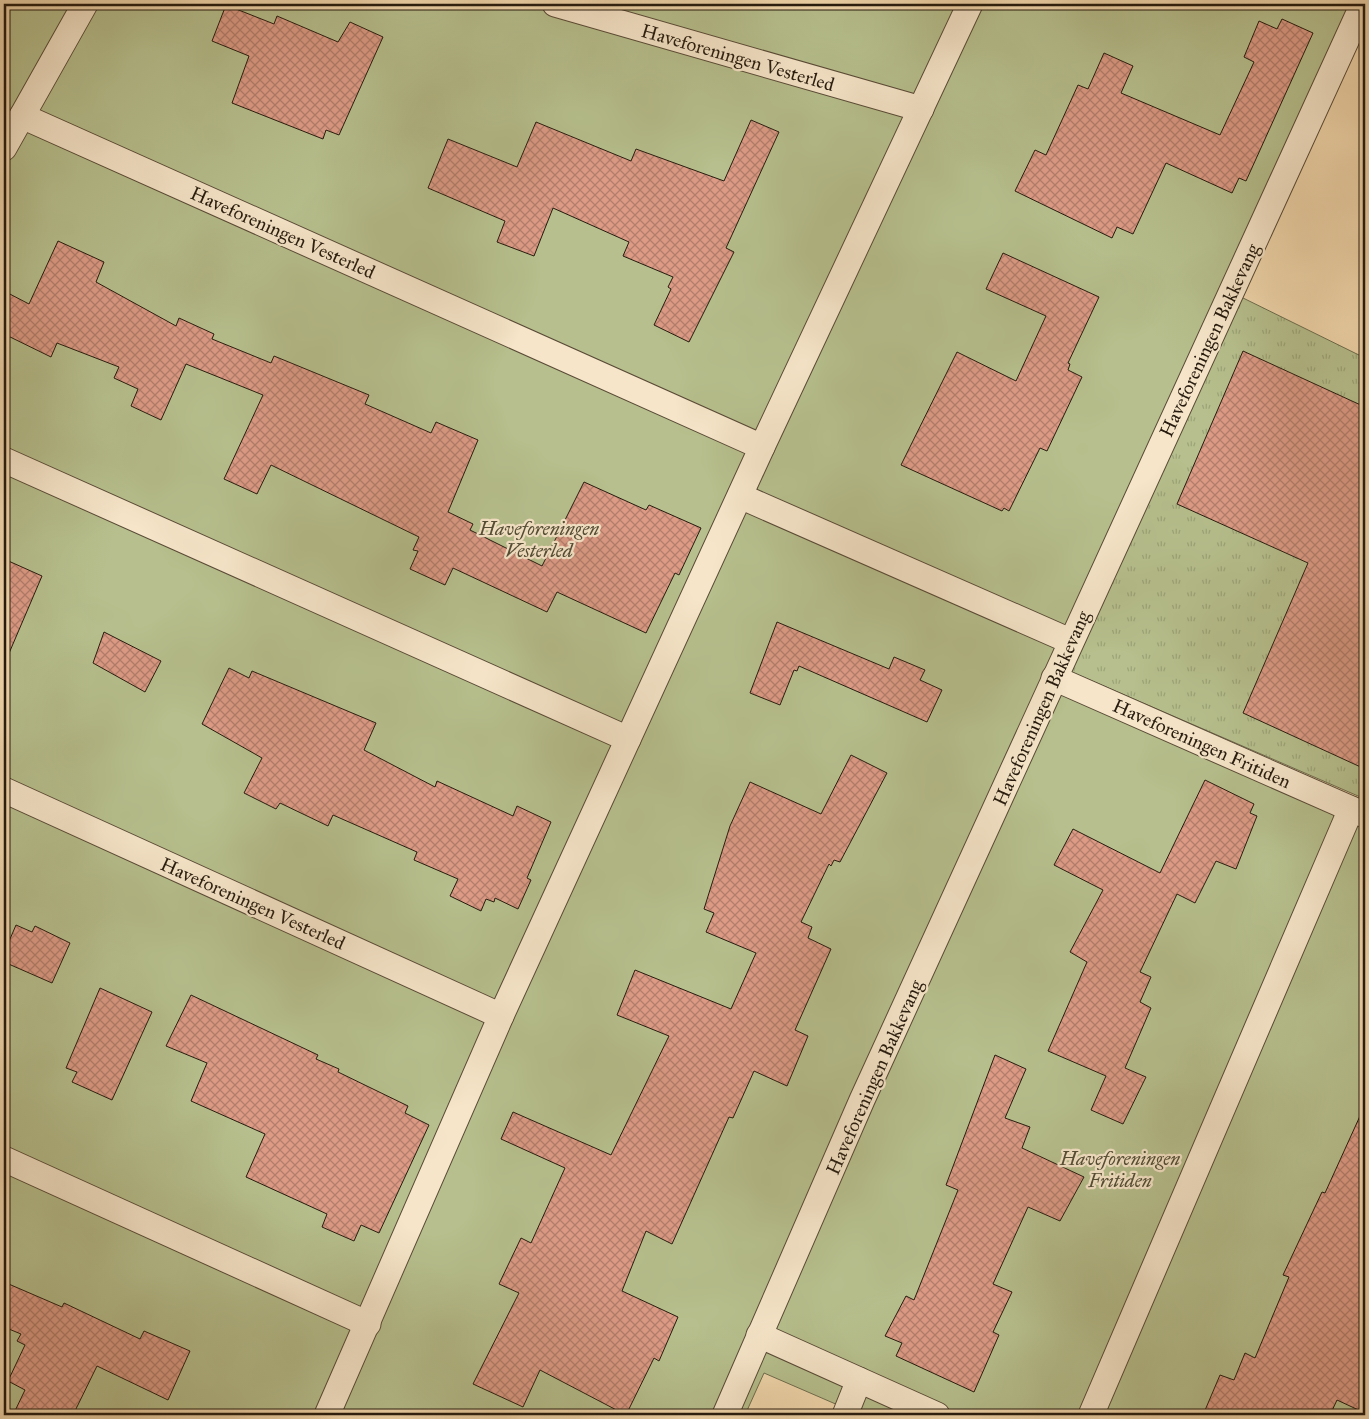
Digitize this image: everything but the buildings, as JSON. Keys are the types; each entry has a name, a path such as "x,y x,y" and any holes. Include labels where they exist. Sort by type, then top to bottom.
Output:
{"lane":[{"path":"4,148 84,4"},
{"name":"Haveforeningen Vesterled","path":"555,4 921,109"},
{"path":"326,1415 368,1324 501,1016 762,447 970,4"},
{"name":"Haveforeningen Bakkevang","path":"725,1415 862,1100 1363,4"},
{"name":"Haveforeningen Vesterled","path":"22,116 762,447"},
{"path":"4,460 628,739"},
{"path":"740,496 1070,642"},
{"name":"Haveforeningen Fritiden","path":"1054,678 1358,812 1091,1415"},
{"name":"Haveforeningen Vesterled","path":"4,790 501,1016"},
{"path":"4,1159 368,1324"},
{"path":"759,1336 937,1415"},
{"path":"845,1415 859,1380"}],"green space":[{"name":"Haveforeningen Vesterled","path":"4,4 1360,4 1066,672 1365,802 1365,1415 861,1415 764,1373 745,1415 4,1415"},
{"path":"1239,296 1365,358 1365,799 1069,671"}]}
